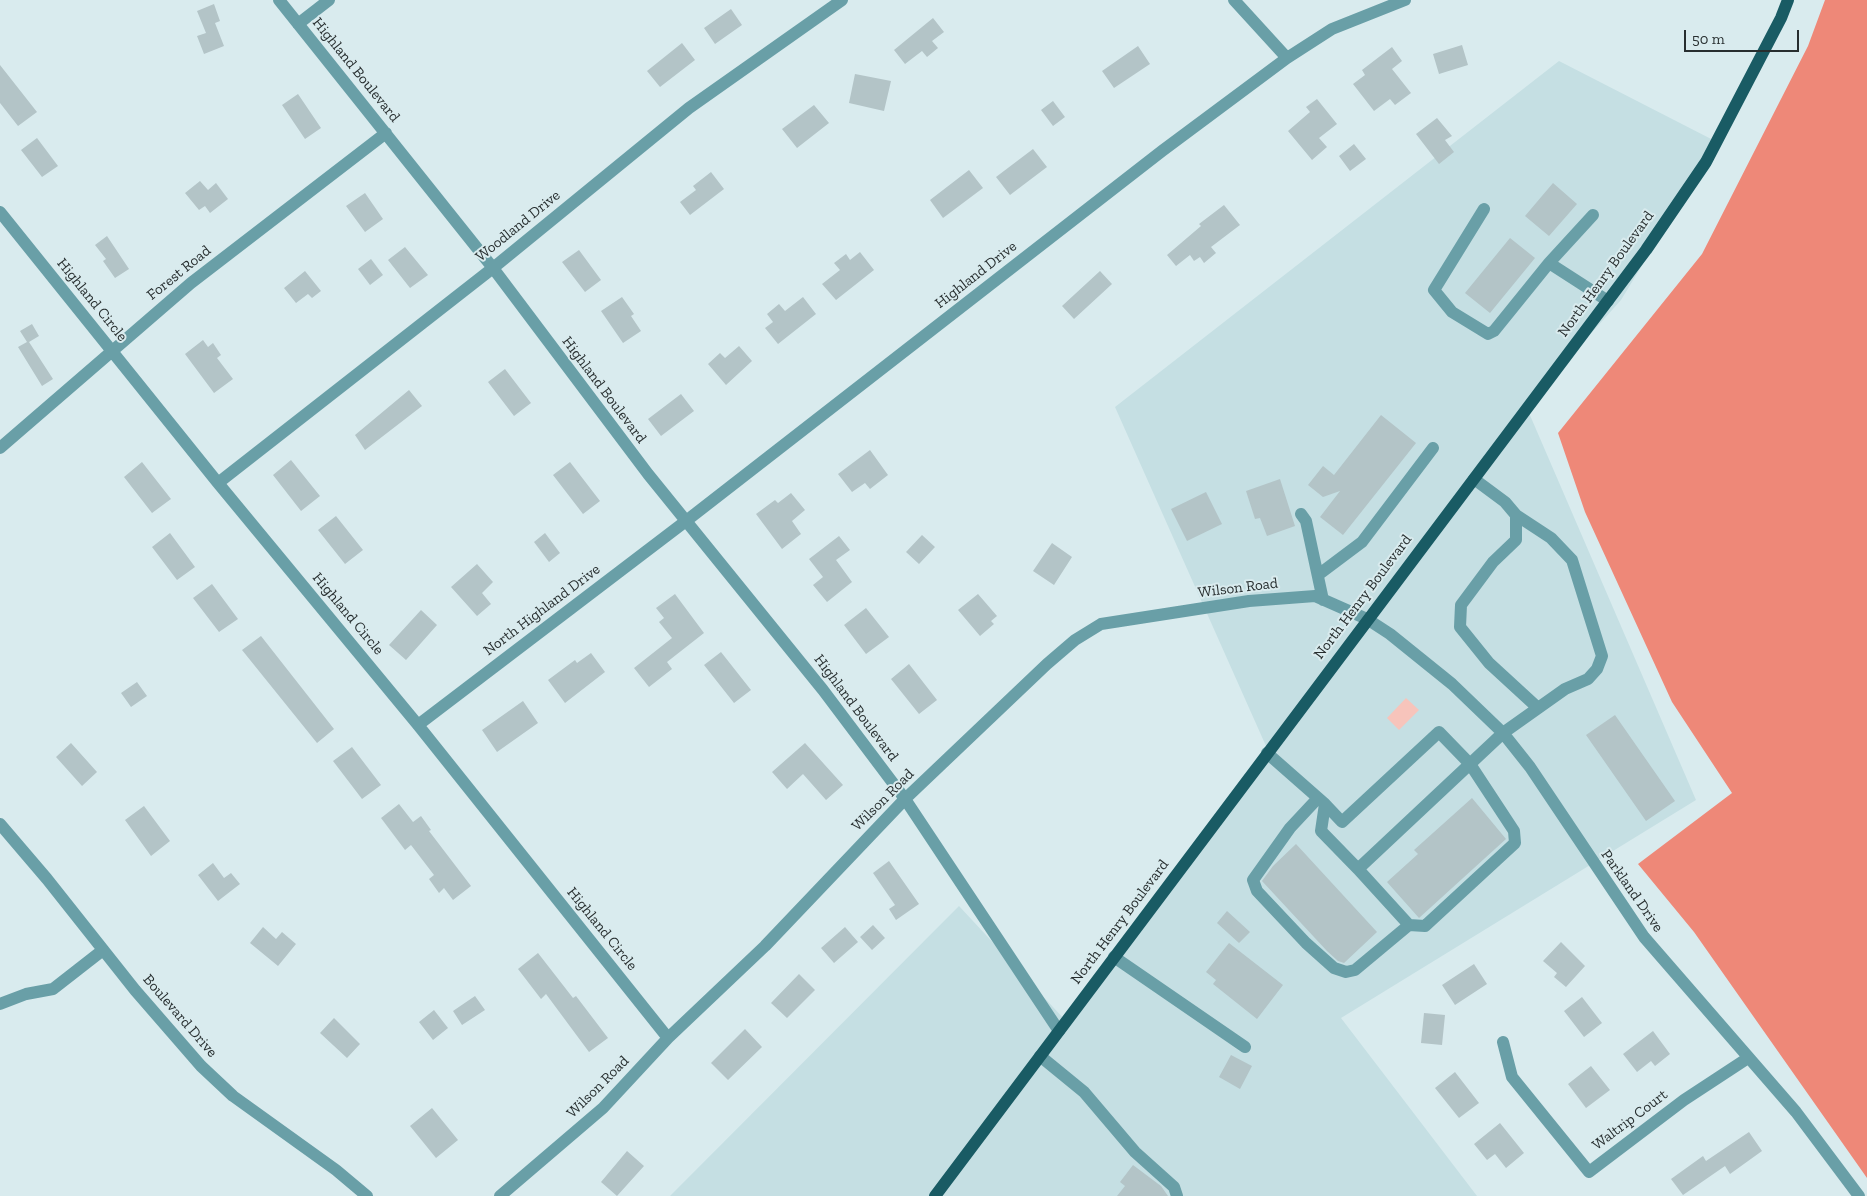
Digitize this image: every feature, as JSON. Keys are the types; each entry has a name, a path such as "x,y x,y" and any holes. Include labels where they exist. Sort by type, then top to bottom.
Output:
{"main road":[{"name":"North Henry Boulevard","path":"935,1196 1646,250 1706,162 1781,18 1788,0"}],"street":[{"name":"Highland Boulevard","path":"279,0 493,268 636,459 823,690 905,800 1059,1031"},
{"path":"298,24 329,0"},
{"name":"Woodland Drive","path":"218,483 493,268 689,108 842,0"},
{"path":"1234,0 1287,58 1332,29 1405,0"},
{"name":"Highland Drive","path":"686,521 1162,151 1287,58"},
{"name":"Forest Road","path":"0,448 191,283 386,133"},
{"path":"1484,209 1434,290 1452,312 1488,334 1494,331 1549,263 1593,215"},
{"name":"Highland Circle","path":"0,212 218,483 418,725 668,1038"},
{"path":"1549,263 1608,301"},
{"path":"1318,575 1362,542 1433,448"},
{"path":"1358,869 1503,733 1565,690 1588,679 1597,669 1602,656 1572,560 1551,538 1516,515 1505,502 1474,480"},
{"path":"1301,514 1306,521 1323,600"},
{"path":"1516,515 1516,540 1493,562 1461,605 1460,627 1489,663 1538,708"},
{"name":"North Highland Drive","path":"418,725 686,521"},
{"name":"Wilson Road","path":"500,1196 603,1108 668,1038 765,946 905,800 1047,664 1075,640 1101,624 1249,601 1315,596 1367,619"},
{"name":"Parkland Drive","path":"1367,619 1390,634 1452,684 1503,733 1530,767 1644,937 1796,1112 1858,1196"},
{"path":"1267,753 1321,801 1342,822 1439,732 1470,764 1514,831 1515,843 1425,926 1409,925 1355,970 1346,972 1334,968 1318,954 1257,891 1253,880 1290,828 1321,801"},
{"path":"1321,801 1322,831 1409,925"},
{"name":"Boulevard Drive","path":"0,824 47,879 164,1025 220,1084 367,1196"},
{"path":"0,1004 26,994 53,990 104,950"},
{"path":"1114,957 1245,1047"},
{"name":"Waltrip Court","path":"1503,1042 1512,1077 1589,1172 1684,1100 1748,1058"},
{"path":"1040,1056 1084,1092 1135,1152 1174,1187 1177,1196"}],"shaded area":[{"path":"1825,0 1867,0 1867,1178 1694,932 1638,864 1732,793 1672,702 1585,512 1558,433 1702,254 1808,46"},
{"path":"1559,61 1717,142 1621,300 1526,406 1696,800 1341,1018 1477,1196 670,1196 959,906 1066,1021 1270,755 1115,407"},
{"path":"1406,698 1419,710 1399,730 1387,718"}],"building":[{"path":"214,4 220,21 215,23 224,46 204,54 197,36 206,33 197,11"},
{"path":"731,9 742,25 715,44 704,28"},
{"path":"933,18 944,32 932,41 938,48 927,57 922,51 905,64 894,50"},
{"path":"682,43 695,60 660,87 647,71"},
{"path":"1462,45 1468,65 1439,74 1433,54"},
{"path":"1138,46 1150,64 1114,88 1102,71"},
{"path":"1392,47 1402,61 1392,69 1411,93 1395,105 1390,99 1374,111 1353,84 1365,75 1362,70"},
{"path":"0,65 37,112 18,126 0,103"},
{"path":"855,74 891,81 884,111 849,103"},
{"path":"298,94 321,128 305,139 282,105"},
{"path":"1317,99 1337,124 1319,138 1327,147 1312,160 1288,131 1310,112 1306,107"},
{"path":"1053,101 1065,117 1053,126 1041,110"},
{"path":"814,105 829,123 797,148 782,129"},
{"path":"1437,118 1452,136 1445,140 1454,152 1439,164 1416,134"},
{"path":"37,138 58,166 42,177 21,150"},
{"path":"1354,144 1366,159 1350,171 1339,156"},
{"path":"1033,149 1047,167 1010,195 996,177"},
{"path":"969,170 983,188 943,218 930,200"},
{"path":"711,172 724,189 690,215 680,202 696,190 693,186"},
{"path":"200,181 208,190 216,183 228,199 210,213 205,206 199,210 185,193"},
{"path":"1553,183 1577,204 1549,236 1525,216"},
{"path":"365,193 383,219 365,232 346,206"},
{"path":"1224,205 1240,225 1211,247 1216,253 1204,263 1200,257 1194,261 1190,255 1176,266 1167,255 1201,226 1199,224"},
{"path":"107,236 129,269 115,278 103,261 106,259 95,245"},
{"path":"1510,238 1535,258 1490,313 1465,293"},
{"path":"405,247 428,275 410,288 388,260"},
{"path":"579,250 601,280 585,292 562,262"},
{"path":"860,252 874,270 836,300 822,284 840,270 834,263 846,254 850,260"},
{"path":"371,259 383,275 370,285 358,269"},
{"path":"305,271 321,291 312,298 308,294 296,303 284,288"},
{"path":"1100,271 1112,284 1074,319 1062,306"},
{"path":"622,297 634,314 631,316 641,331 623,343 601,311"},
{"path":"803,297 816,314 778,344 765,328 773,322 767,314 779,304 785,311"},
{"path":"32,324 39,336 29,342 53,379 42,386 18,347 27,342 20,331"},
{"path":"203,340 208,347 213,343 221,355 217,358 233,379 214,393 185,354"},
{"path":"739,346 752,361 726,385 708,364 720,353 725,358"},
{"path":"505,369 531,403 514,416 488,382"},
{"path":"409,390 422,406 365,450 355,435"},
{"path":"681,394 694,411 661,436 648,419"},
{"path":"1381,415 1416,443 1343,535 1320,517 1340,491 1323,497 1308,485 1323,466 1334,475"},
{"path":"870,450 888,475 870,489 865,483 852,492 838,474"},
{"path":"291,460 320,496 301,511 273,475"},
{"path":"142,462 171,499 152,513 124,477"},
{"path":"570,462 600,501 583,514 553,475"},
{"path":"1280,479 1295,526 1267,536 1260,518 1255,519 1246,491"},
{"path":"1206,492 1222,524 1187,541 1171,509"},
{"path":"791,493 805,510 792,521 801,534 782,549 756,514 775,500 778,503"},
{"path":"336,516 363,550 345,564 318,530"},
{"path":"170,533 195,567 177,580 152,547"},
{"path":"545,533 560,553 549,562 534,542"},
{"path":"922,535 935,547 919,564 906,552"},
{"path":"839,536 850,550 836,560 852,582 827,602 813,585 823,577 809,559"},
{"path":"1052,543 1072,557 1054,585 1033,571"},
{"path":"477,564 493,582 482,593 491,604 477,616 451,587"},
{"path":"212,584 238,619 219,632 193,598"},
{"path":"675,594 704,633 667,662 672,669 649,687 634,668 672,638 659,622 664,618 656,608"},
{"path":"978,594 997,616 991,621 994,624 980,636 958,610"},
{"path":"866,608 889,637 866,654 844,625"},
{"path":"421,610 437,625 406,660 389,645"},
{"path":"261,636 334,729 317,743 242,650"},
{"path":"721,652 751,690 734,703 704,665"},
{"path":"591,653 605,672 565,703 548,680 575,660 577,663"},
{"path":"909,664 937,700 919,714 891,679"},
{"path":"137,682 147,696 131,707 121,693"},
{"path":"523,701 538,723 497,752 482,730"},
{"path":"1615,715 1675,801 1646,821 1586,735"},
{"path":"71,743 97,772 82,786 56,757"},
{"path":"805,743 843,785 826,800 803,774 787,789 772,772"},
{"path":"352,747 381,785 362,799 333,761"},
{"path":"1472,798 1506,839 1419,918 1387,882 1418,854 1414,850"},
{"path":"399,804 413,822 421,816 431,830 429,831 471,886 453,900 444,888 439,893 429,879 434,875 411,845 405,850 381,818"},
{"path":"144,806 170,841 151,856 125,820"},
{"path":"1296,844 1377,932 1344,963 1338,961 1327,951 1262,881 1273,866"},
{"path":"889,861 919,904 896,920 889,909 895,905 873,873"},
{"path":"213,863 224,878 231,873 240,884 218,901 198,875"},
{"path":"1227,911 1250,932 1239,943 1217,923"},
{"path":"873,925 885,938 872,950 860,937"},
{"path":"263,927 276,939 282,932 296,944 278,966 250,943"},
{"path":"845,927 858,942 834,963 821,948"},
{"path":"1561,942 1585,966 1566,987 1554,977 1557,973 1543,961"},
{"path":"1229,943 1283,985 1257,1019 1213,984 1216,980 1206,972"},
{"path":"538,953 573,998 576,996 608,1038 589,1052 546,994 541,999 518,969"},
{"path":"1474,964 1487,984 1455,1005 1442,985"},
{"path":"799,974 815,990 787,1018 771,1003"},
{"path":"475,996 485,1010 462,1025 453,1011"},
{"path":"1582,997 1602,1023 1584,1037 1564,1011"},
{"path":"434,1010 448,1028 433,1040 419,1022"},
{"path":"1424,1013 1445,1015 1442,1045 1421,1043"},
{"path":"334,1018 360,1044 347,1058 320,1033"},
{"path":"745,1029 762,1047 728,1080 711,1063"},
{"path":"1653,1031 1670,1054 1655,1066 1651,1061 1637,1072 1623,1054"},
{"path":"1231,1055 1252,1066 1240,1089 1219,1077"},
{"path":"1591,1066 1610,1090 1586,1108 1568,1084"},
{"path":"1455,1072 1479,1103 1459,1118 1435,1088"},
{"path":"432,1108 458,1140 436,1158 410,1126"},
{"path":"1500,1123 1524,1153 1506,1168 1495,1154 1487,1160 1474,1144"},
{"path":"1749,1132 1762,1151 1730,1174 1725,1166 1683,1195 1671,1179 1703,1156 1706,1161"},
{"path":"627,1151 644,1166 617,1196 601,1182"},
{"path":"1133,1165 1161,1186 1168,1196 1117,1196 1125,1186 1120,1182"}]}
